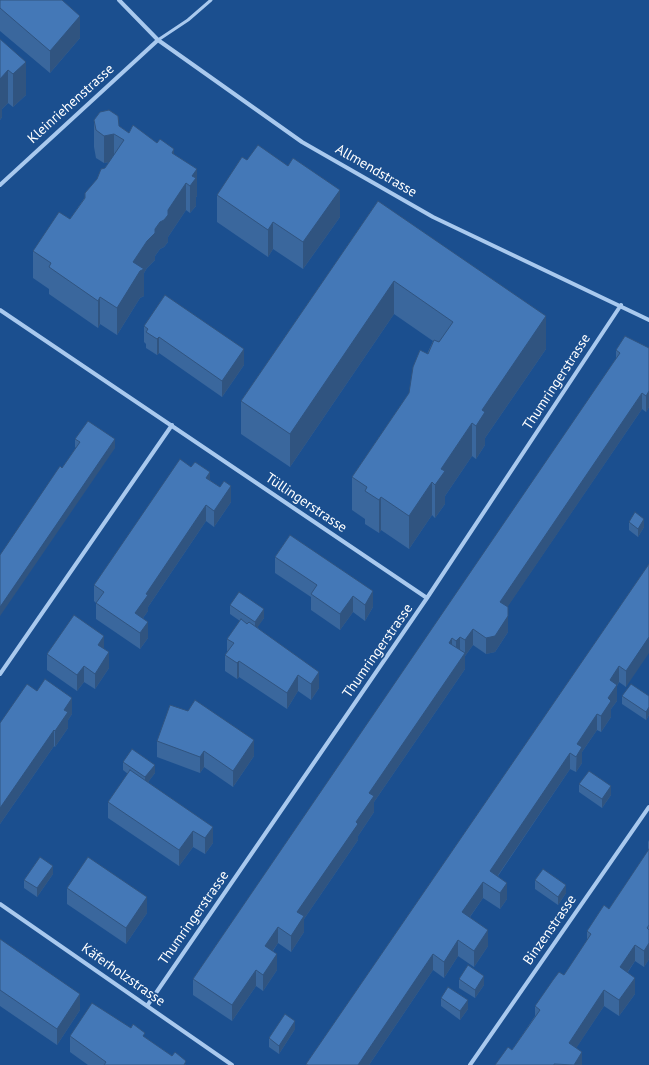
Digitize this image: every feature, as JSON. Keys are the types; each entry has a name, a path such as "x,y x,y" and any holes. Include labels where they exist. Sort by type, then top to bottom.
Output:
{"street":[{"name":"Allmendstrasse","path":"119,0 158,40 302,142 434,217 621,305 649,320"},
{"name":"Kleinriehenstrasse","path":"0,185 158,40"},
{"name":"Thumringerstrasse","path":"147,1006 427,598 621,305"},
{"name":"Tüllingerstrasse","path":"0,310 427,598"},
{"path":"0,674 172,425"},
{"name":"Binzenstrasse","path":"470,1065 649,807"},
{"name":"Käferholzstrasse","path":"0,904 232,1065"}],"lane":[{"path":"158,40 188,20 211,0"}],"building":[{"path":"0,0 62,0 80,16 50,51 0,8"},
{"path":"0,39 26,62 13,74 8,70 0,79"},
{"path":"109,110 118,116 119,126 129,133 133,125 157,143 160,139 174,149 172,153 197,169 192,176 196,178 190,186 186,183 168,210 168,215 160,222 155,229 155,233 147,241 133,262 144,269 140,271 117,308 100,297 98,301 49,267 51,263 33,251 59,212 70,219 85,198 85,193 97,179 101,169 105,168 124,140 114,134 104,136 96,130 94,120 100,112"},
{"path":"258,145 288,166 293,158 340,190 303,242 273,222 268,230 217,195 242,157 247,160"},
{"path":"378,201 546,316 482,410 485,412 476,426 472,423 441,469 445,471 435,485 432,482 409,516 381,497 379,500 365,491 367,487 352,477 409,393 413,367 420,350 428,354 434,340 439,342 453,322 394,281 290,434 241,401"},
{"path":"165,295 244,349 222,381 159,337 157,339 146,332 148,329 144,326"},
{"path":"625,336 649,348 649,391 646,396 642,393 500,602 508,607 508,616 495,636 486,638 473,629 465,640 460,637 456,641 452,638 449,643 465,653 369,793 374,796 356,822 358,824 297,912 304,916 291,936 278,927 265,946 277,954 263,975 256,970 232,1005 193,979 620,353 616,350"},
{"path":"88,421 115,439 0,607 0,555 60,466 62,468 80,442 75,439"},
{"path":"180,459 191,467 195,462 210,472 206,478 220,487 224,481 231,486 214,511 206,505 146,594 148,595 135,613 148,622 140,633 96,603 104,592 94,585"},
{"path":"635,512 644,519 638,529 629,522"},
{"path":"290,535 373,591 365,605 353,596 340,614 311,594 317,585 275,557"},
{"path":"649,564 649,637 626,671 619,666 610,680 617,685 608,698 611,701 601,716 597,714 577,744 582,747 576,757 570,753 490,871 507,883 500,893 483,882 462,912 488,930 474,951 458,940 444,962 433,954 358,1065 306,1064"},
{"path":"239,592 264,609 255,622 230,605"},
{"path":"74,615 104,636 98,645 109,652 95,674 84,666 77,675 47,654"},
{"path":"241,619 247,624 249,622 319,672 311,684 298,675 287,693 239,661 237,663 225,655 234,643 227,639"},
{"path":"45,679 72,698 64,710 68,712 0,808 0,723 27,684 37,691"},
{"path":"631,684 649,696 649,707 646,712 622,696"},
{"path":"195,700 254,740 233,771 204,751 200,757 157,741 170,705 188,711"},
{"path":"132,749 155,765 145,777 123,762"},
{"path":"130,770 213,827 205,838 193,831 179,850 108,802"},
{"path":"589,771 611,786 602,799 579,784"},
{"path":"649,849 649,925 647,928 649,930 649,943 644,951 635,945 620,967 635,978 619,1000 604,990 569,1043 582,1052 574,1065 495,1065 508,1047 512,1050 540,1010 535,1006 559,972 564,975 591,934 587,931 604,905 609,909"},
{"path":"40,857 53,866 37,888 24,880"},
{"path":"88,857 147,897 126,928 67,888"},
{"path":"543,869 566,885 558,897 535,880"},
{"path":"0,939 80,994 57,1029 0,990"},
{"path":"468,965 484,976 475,990 459,979"},
{"path":"448,987 468,1000 460,1011 441,998"},
{"path":"92,1003 131,1028 133,1024 145,1033 143,1036 172,1056 175,1052 186,1061 184,1065 104,1065 106,1062 70,1036"},
{"path":"285,1014 295,1021 279,1046 269,1038"}]}
